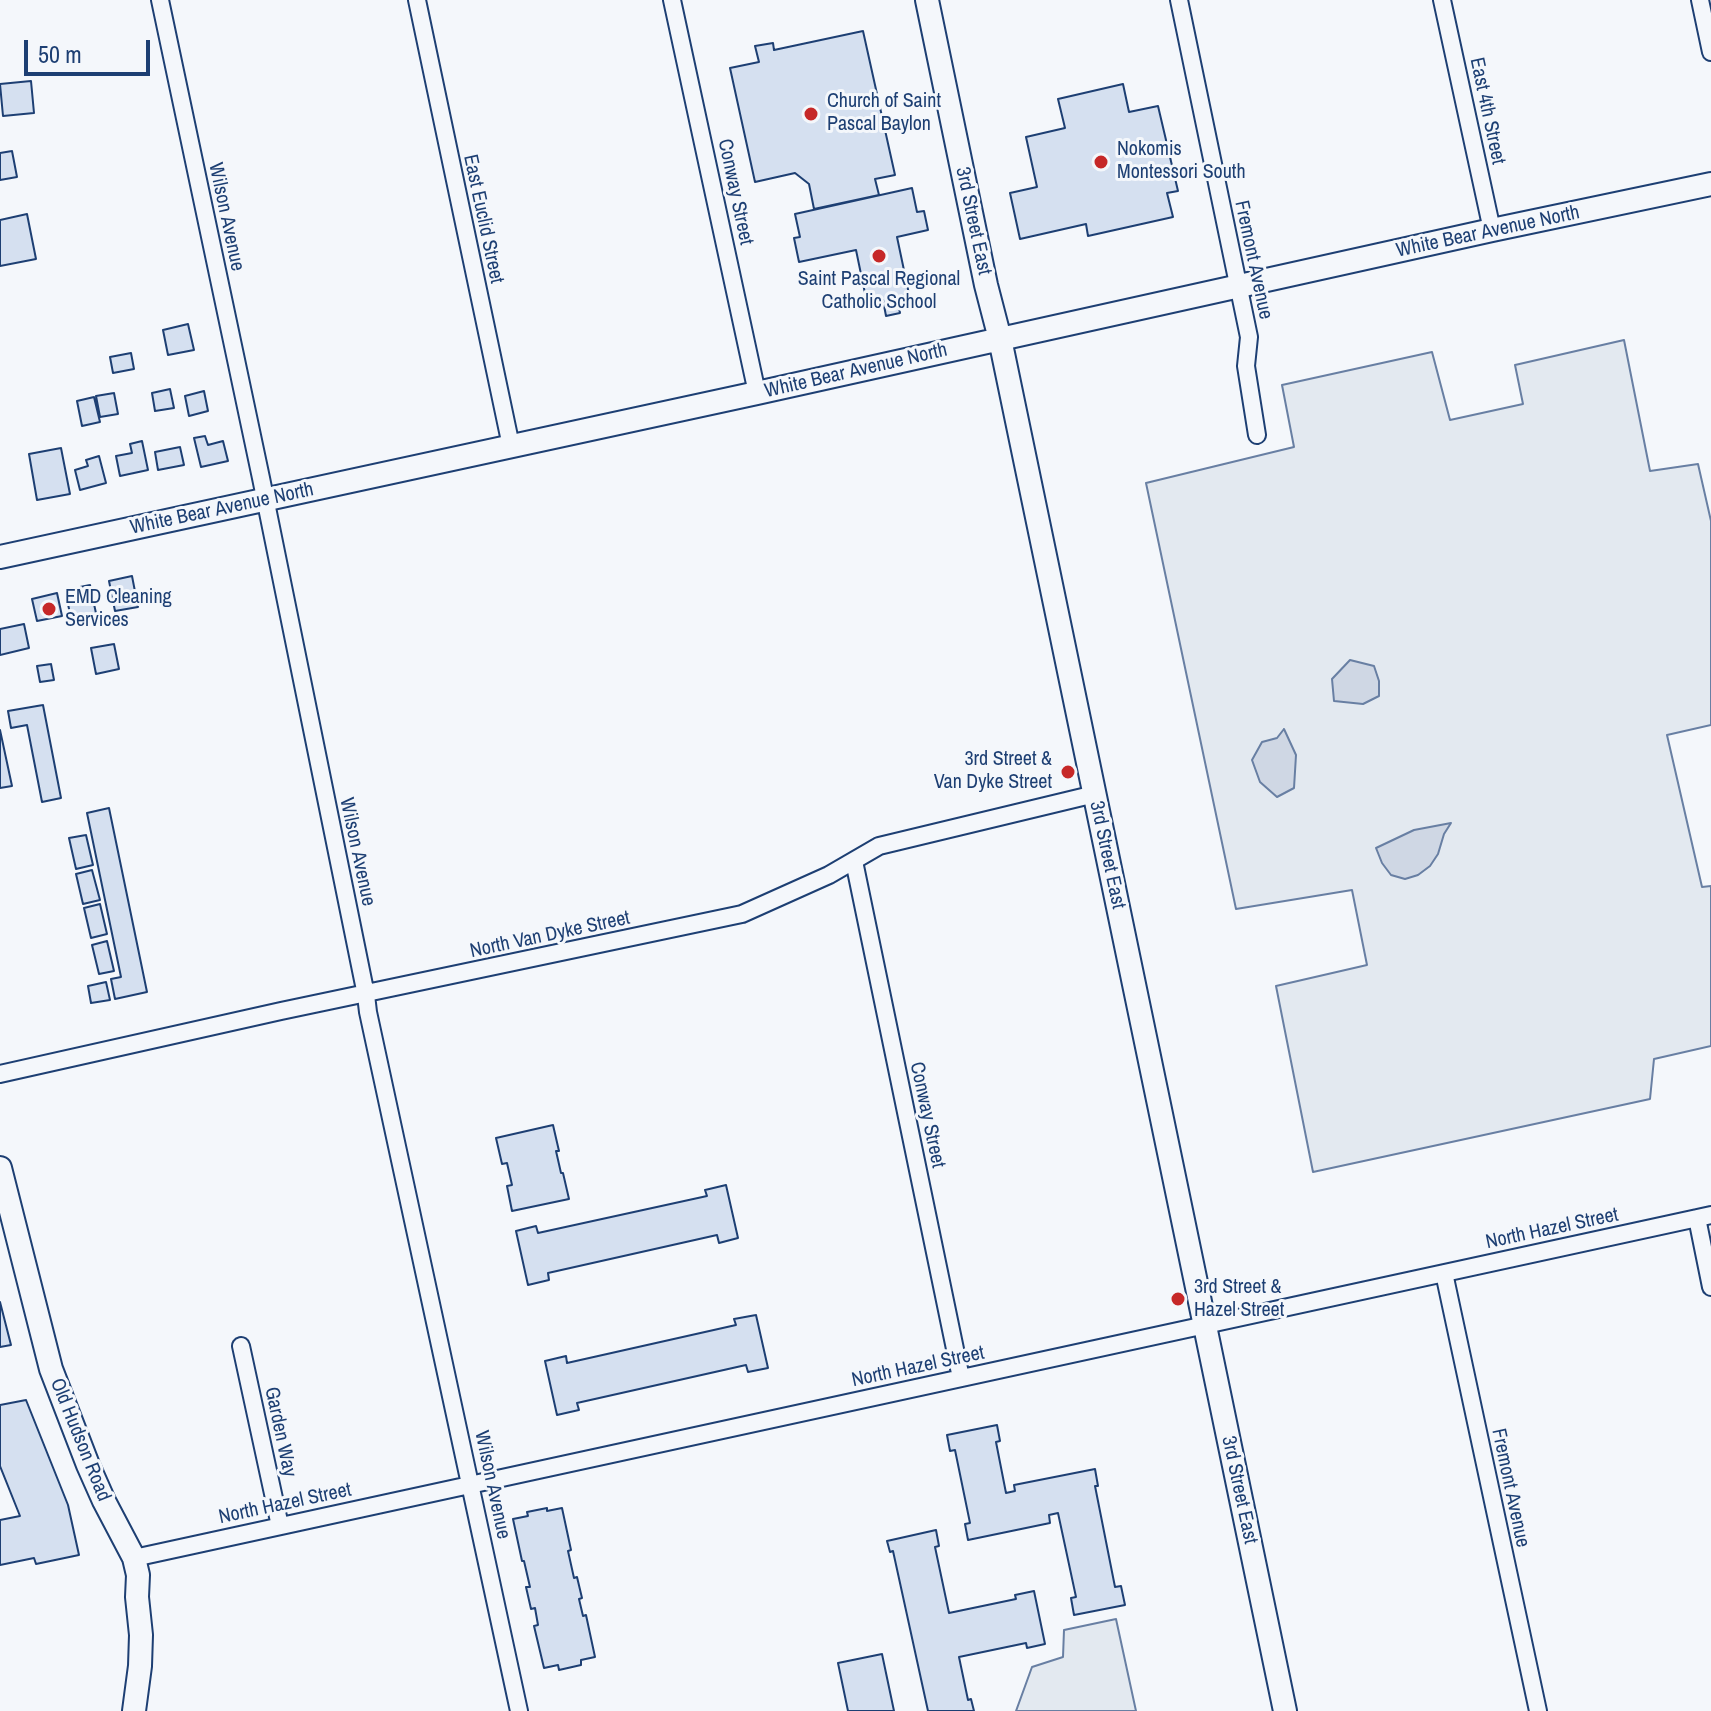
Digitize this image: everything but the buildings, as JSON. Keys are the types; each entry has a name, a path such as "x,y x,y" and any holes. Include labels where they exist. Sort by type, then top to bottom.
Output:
{"street":[{"name":"East Euclid Street","path":"417,0 511,446"},
{"name":"Conway Street","path":"672,0 757,393"},
{"name":"3rd Street East","path":"927,0 1285,1711"},
{"name":"Fremont Avenue","path":"1179,0 1249,337 1246,366 1257,435"},
{"name":"East 4th Street","path":"1442,0 1492,230"},
{"path":"1700,0 1711,52"},
{"name":"Wilson Avenue","path":"163,1 368,1012 519,1711"},
{"name":"White Bear Avenue North","path":"0,557 1711,184"},
{"name":"North Van Dyke Street","path":"0,1074 742,914 829,875 879,846 1095,794"},
{"name":"Conway Street","path":"854,861 961,1378"},
{"name":"Old Hudson Road","path":"0,1168 51,1369 93,1477 134,1558 138,1575 141,1635 134,1711"},
{"path":"1704,1217 1711,1287"},
{"name":"North Hazel Street","path":"134,1558 1704,1217"},
{"name":"Fremont Avenue","path":"1444,1273 1538,1711"},
{"name":"Garden Way","path":"241,1346 280,1526"}],"shaded area":[{"path":"1624,340 1650,471 1698,464 1711,521 1711,725 1667,735 1702,887 1711,886 1711,1046 1654,1059 1650,1099 1313,1172 1276,986 1367,965 1352,890 1236,909 1146,483 1294,447 1282,385 1432,352 1450,420 1523,404 1515,365"},
{"path":"1350,660 1374,666 1379,681 1379,696 1363,704 1334,701 1332,679"},
{"path":"1284,729 1296,755 1294,788 1277,797 1260,782 1252,760 1262,742 1277,738"},
{"path":"1451,823 1438,854 1430,866 1418,875 1405,879 1391,875 1382,863 1376,848 1414,830"},
{"path":"1116,1619 1136,1711 1016,1711 1032,1667 1063,1657 1064,1630"}],"place":[{"name":"Church of Saint Pascal Baylon","path":"811,114"},
{"name":"Nokomis Montessori South","path":"1101,162"},
{"name":"Saint Pascal Regional Catholic School","path":"879,256"},
{"name":"EMD Cleaning Services","path":"49,609"},
{"name":"3rd Street & Van Dyke Street","path":"1068,772"},
{"name":"3rd Street & Hazel Street","path":"1178,1299"}]}
